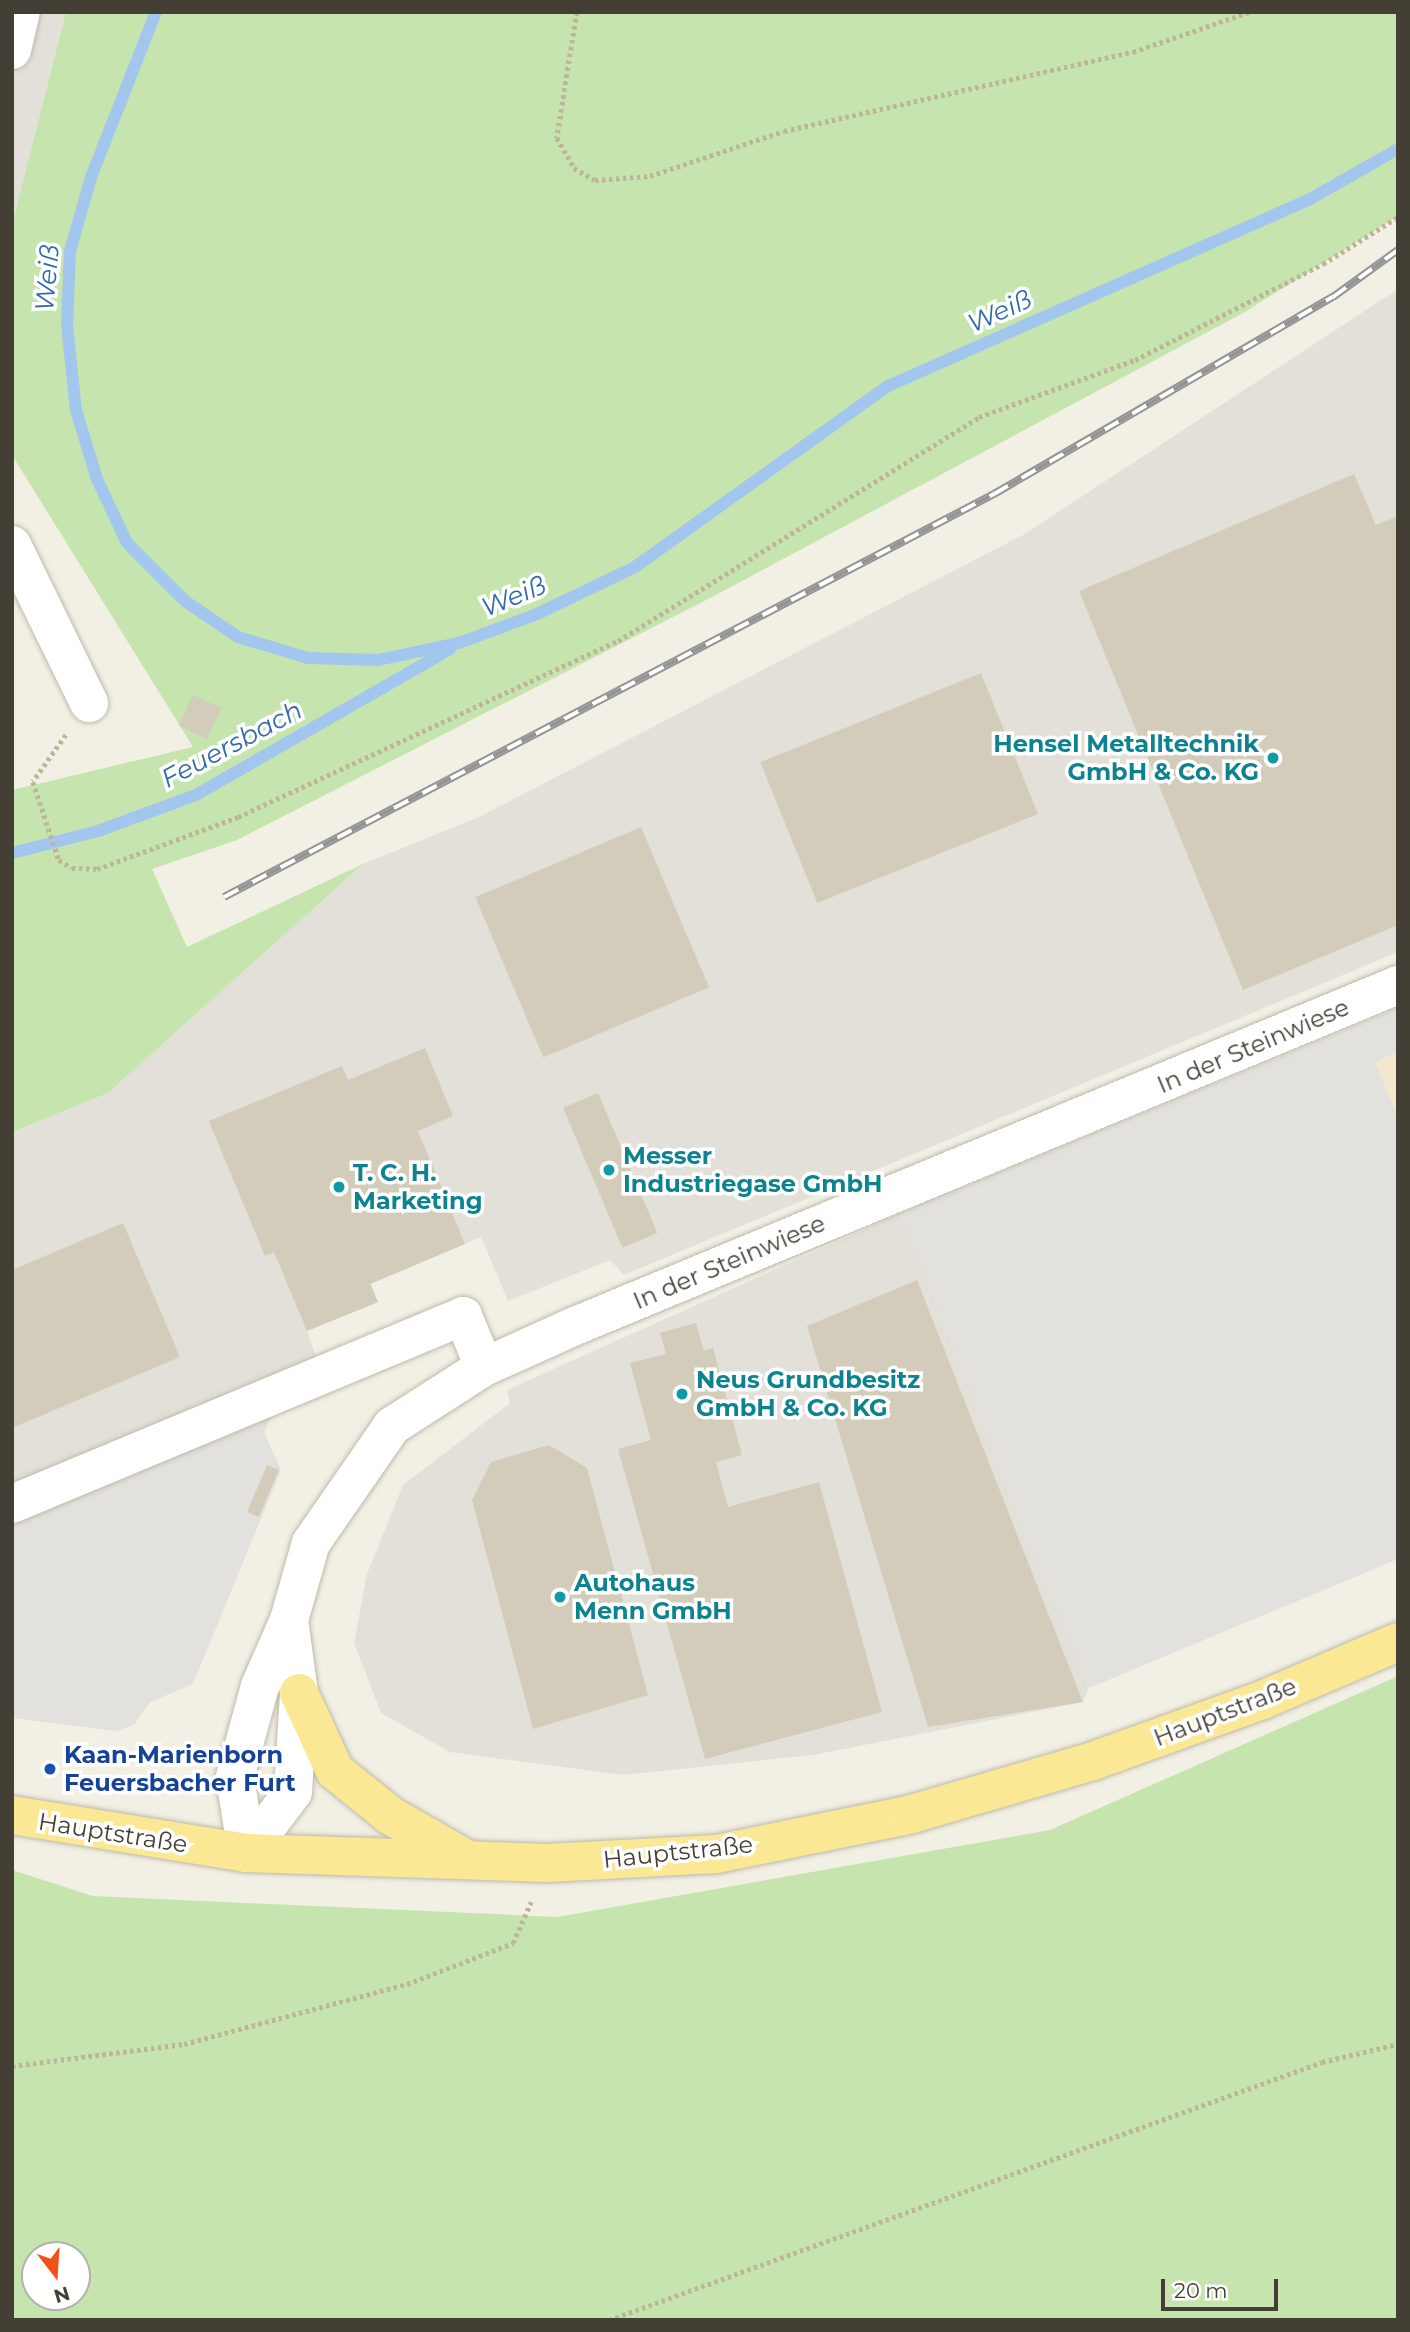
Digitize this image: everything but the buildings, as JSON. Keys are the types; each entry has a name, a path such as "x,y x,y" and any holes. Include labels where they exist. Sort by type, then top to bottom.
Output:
{"main road":[{"name":"Hauptstraße","path":"12,1815 247,1853 548,1863 716,1854 912,1814 1093,1761 1262,1700 1398,1642"},
{"path":"299,1693 335,1771 391,1815 468,1860"}],"street":[{"path":"12,50 21,12"},
{"path":"12,545 89,703"},
{"name":"In der Steinwiese","path":"247,1853 235,1777 260,1686 289,1620 311,1543 392,1426 484,1367 1398,985"},
{"path":"12,1504 463,1315 484,1367"},
{"name":"In der Steinwiese","path":"247,1853 293,1792 299,1693 289,1620"}],"path":[{"path":"576,12 557,138 574,168 595,180 650,176 784,131 1121,55 1249,12"},
{"path":"89,703 33,782 40,813 59,860 97,869 237,817 618,641 978,416 1135,360 1323,264 1398,217"},
{"path":"12,2066 184,2044 407,1984 513,1943 548,1863"},
{"path":"609,2320 1322,2062 1398,2044"}],"shaded area":[{"path":"12,12 66,12 12,224"},
{"path":"1398,289 1398,952 624,1275 610,1260 508,1301 481,1237 371,1284 378,1302 307,1331 315,1354 12,1481 12,1132 108,1093 363,864 479,817 1023,535"},
{"path":"1398,1008 1398,1052 1375,1062 1398,1118 1398,1559 1089,1688 901,1213"},
{"path":"1398,1052 1398,1118 1374,1062"},
{"path":"901,1213 1089,1688 1083,1702 813,1755 623,1775 450,1752 381,1713 354,1643 367,1574 403,1485 510,1403 507,1390"},
{"path":"315,1354 329,1392 271,1417 264,1432 281,1470 193,1684 150,1702 134,1725 116,1731 12,1718 12,1481"}],"green space":[{"path":"66,12 1398,12 1398,216 1245,312 714,596 237,840 152,869 187,947 363,864 108,1093 12,1132 12,790 193,747 12,455 12,224"},
{"path":"1398,1676 1398,2320 12,2320 12,1870 93,1896 557,1917 1050,1830"}],"waterway":[{"name":"Weiß","path":"156,12 91,177 70,251 67,325 76,410 97,479 127,543 185,601 238,637 308,658 378,660 459,643 537,614 635,567 886,387 1310,199 1398,149"},
{"name":"Feuersbach","path":"12,853 98,831 196,795 450,649"}],"railway":[{"path":"224,897 994,494 1333,297 1398,250"}],"place":[{"name":"Hensel Metalltechnik GmbH & Co. KG","path":"1273,758"},
{"name":"Messer Industriegase GmbH","path":"609,1170"},
{"name":"T. C. H. Marketing","path":"339,1187"},
{"name":"Neus Grundbesitz GmbH & Co. KG","path":"682,1394"},
{"name":"Autohaus Menn GmbH","path":"560,1597"},
{"name":"Kaan-Marienborn Feuersbacher Furt","path":"50,1769"}]}
